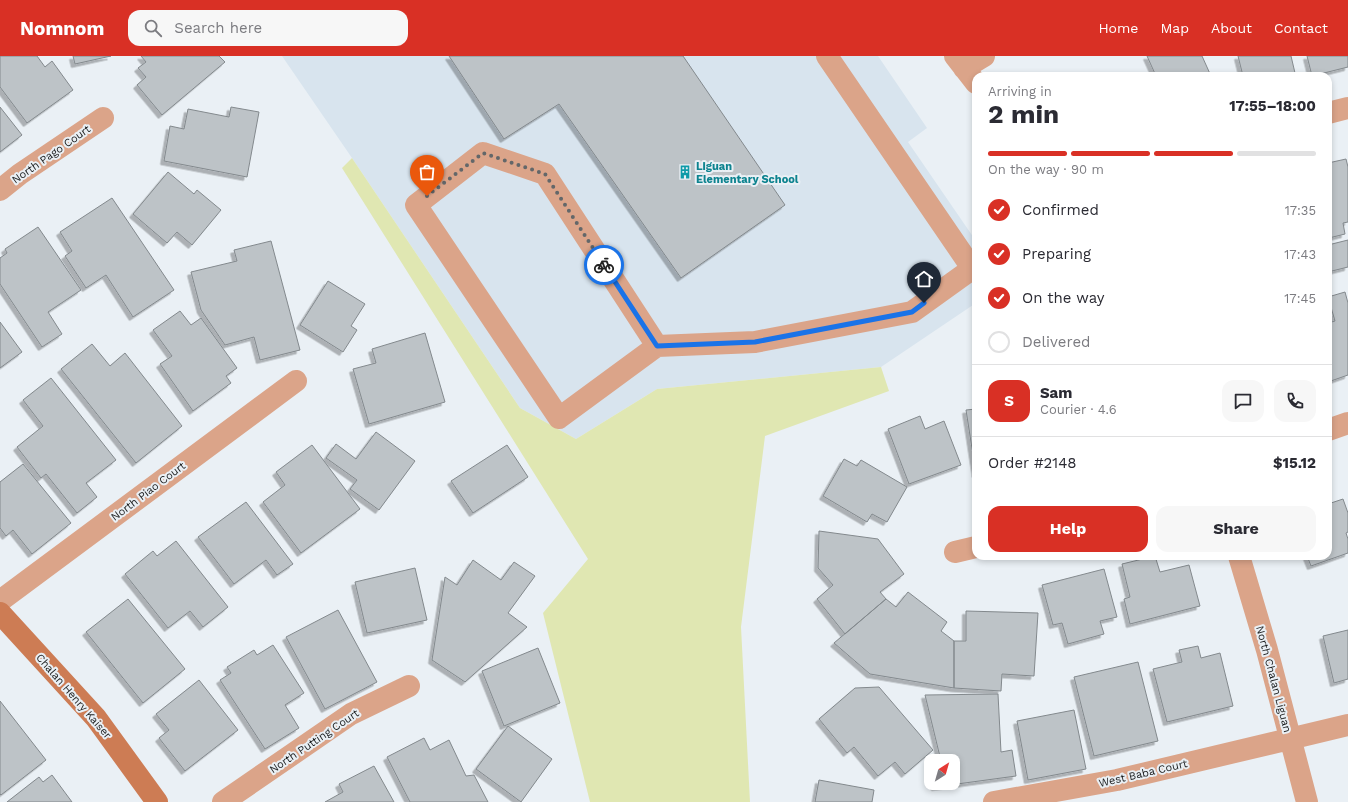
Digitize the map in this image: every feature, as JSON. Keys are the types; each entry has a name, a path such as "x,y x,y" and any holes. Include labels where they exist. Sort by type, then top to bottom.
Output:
{"street":[{"path":"827,56 972,264"},
{"path":"965,69 984,56"},
{"path":"1332,112 1348,108"},
{"name":"North Pago Court","path":"0,190 20,174 102,118"},
{"path":"657,346 545,174 483,153 416,205 559,418 657,346 755,342 912,312 972,268"},
{"name":"North Piao Court","path":"0,601 296,381"},
{"path":"1332,429 1348,423"},
{"name":"North Chalan Liguan","path":"1240,560 1267,650 1307,802"},
{"name":"Chalan Henry Kaiser","path":"0,613 96,718 157,802"},
{"name":"North Putting Court","path":"223,802 351,714 409,686"},
{"name":"West Baba Court","path":"994,802 1117,780 1348,725"}],"shaded area":[{"path":"282,56 878,56 927,128 908,142 972,235 972,306 881,367 657,389 576,439 520,408"}],"green space":[{"path":"352,158 520,408 576,439 657,389 881,367 889,391 765,436 741,627 750,802 590,802 543,613 588,559 342,168"}],"building":[{"path":"0,56 37,56 45,67 52,61 73,90 27,123 0,87"},
{"path":"73,56 111,56 75,64"},
{"path":"141,56 219,56 225,62 162,115 137,85 146,77 138,68 146,62"},
{"name":"Liguan Elementary School","path":"449,56 683,56 785,205 681,278 559,104 504,139"},
{"path":"1147,56 1202,56 1209,72 1154,72"},
{"path":"1238,56 1291,56 1295,72 1242,72"},
{"path":"1307,56 1348,56 1348,67 1328,72 1311,72"},
{"path":"0,107 22,135 0,152"},
{"path":"231,107 259,112 247,177 164,161 170,126 184,129 188,109 229,117"},
{"path":"1346,159 1348,167 1348,222 1343,223 1345,234 1332,237 1332,162"},
{"path":"168,172 194,194 197,190 221,210 192,245 177,232 167,243 133,214"},
{"path":"112,198 174,290 133,317 106,275 86,288 65,256 72,251 60,232"},
{"path":"38,227 81,290 48,312 62,334 42,347 0,284 0,258 7,253 5,249"},
{"path":"1348,240 1348,267 1332,271 1332,244"},
{"path":"271,241 300,350 260,360 254,337 225,345 201,310 191,272 237,261 234,250"},
{"path":"328,281 365,304 351,326 357,330 343,352 300,325"},
{"path":"1345,292 1348,303 1348,375 1332,381 1332,322 1335,321 1332,311 1332,296"},
{"path":"180,311 191,325 201,318 237,368 226,376 231,383 193,411 160,364 172,356 153,330"},
{"path":"0,322 22,352 0,368"},
{"path":"425,333 445,402 369,424 353,369 376,363 372,349"},
{"path":"92,344 110,366 125,353 182,426 136,463 61,369"},
{"path":"51,378 116,460 86,483 97,497 77,513 46,474 41,478 17,447 43,426 23,400"},
{"path":"972,409 972,448 966,410"},
{"path":"920,416 925,429 944,421 961,465 909,484 888,429"},
{"path":"376,432 415,461 379,510 350,489 357,480 326,458 336,444 356,459"},
{"path":"312,445 360,509 301,553 263,502 285,485 276,472"},
{"path":"507,445 528,477 473,513 451,481"},
{"path":"844,459 857,466 861,460 907,487 887,522 872,514 867,522 823,496"},
{"path":"23,464 71,523 32,554 13,530 6,536 0,528 0,482"},
{"path":"1343,499 1348,513 1348,532 1346,533 1348,539 1348,553 1332,559 1332,503"},
{"path":"246,502 293,564 277,575 266,560 234,584 198,537"},
{"path":"819,531 878,539 904,574 880,592 886,599 845,634 817,599 833,585 818,568"},
{"path":"176,541 228,607 203,627 190,611 168,628 125,574 153,551 157,556"},
{"path":"473,560 501,580 514,562 535,576 508,613 527,627 465,682 432,660 445,577 457,585"},
{"path":"1138,560 1156,560 1160,572 1189,565 1200,606 1130,624 1124,599 1130,597 1122,564"},
{"path":"1309,560 1328,560 1311,566"},
{"path":"415,568 427,620 367,633 355,582"},
{"path":"1104,569 1117,617 1100,621 1104,634 1068,644 1062,623 1053,625 1042,585"},
{"path":"908,592 947,622 941,631 954,641 954,688 870,674 834,643 886,599 896,607"},
{"path":"128,599 185,669 143,703 86,632"},
{"path":"338,610 377,682 325,709 286,637"},
{"path":"966,611 1038,613 1034,676 1002,674 1001,691 954,688 954,641 966,641"},
{"path":"1348,630 1348,679 1334,683 1323,636"},
{"path":"273,645 304,693 285,705 299,728 265,749 220,680 231,673 227,667 254,650 257,655"},
{"path":"1198,646 1201,658 1220,653 1233,706 1167,722 1153,669 1182,662 1179,650"},
{"path":"538,648 560,703 504,726 482,671"},
{"path":"1138,662 1158,741 1094,756 1074,677"},
{"path":"199,680 238,730 185,771 159,738 169,730 156,714"},
{"path":"879,687 933,750 928,754 924,754 924,758 905,774 895,762 878,776 854,747 847,753 819,719 855,688"},
{"path":"998,694 1001,752 1012,750 1016,776 960,784 960,754 939,754 925,695"},
{"path":"0,701 46,760 1,795 0,794"},
{"path":"1074,710 1086,769 1028,780 1017,721"},
{"path":"508,726 552,759 521,802 476,769"},
{"path":"424,738 430,750 449,740 466,776 474,775 488,802 410,802 387,757"},
{"path":"374,766 394,802 325,802 343,792 339,784"},
{"path":"52,775 72,802 7,802 39,777 43,782"},
{"path":"819,780 874,790 872,802 815,802"}],"way so far":[{"path":"427,196 483,153 545,174 604,265"}],"place":[{"name":"Liguan Elementary School","path":"685,172"}],"route":[{"path":"604,265 657,346 755,342 912,312 924,303"}]}
